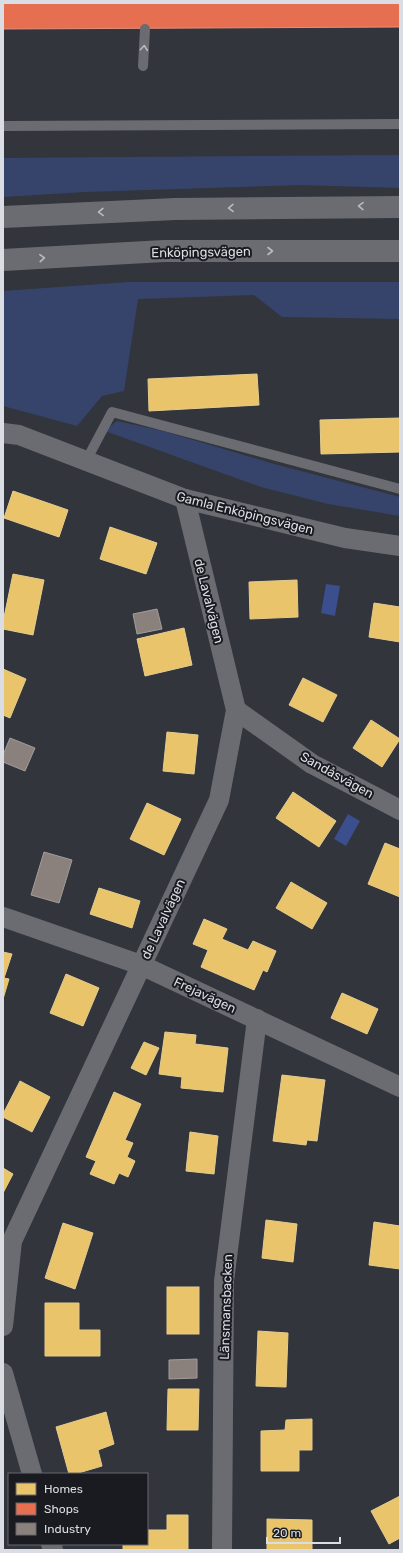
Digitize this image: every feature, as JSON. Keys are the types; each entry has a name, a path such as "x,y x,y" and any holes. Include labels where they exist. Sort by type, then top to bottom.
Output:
{"main road":[{"path":"3,217 175,209 351,206 400,207"},
{"name":"Enköpingsvägen","path":"3,260 164,251 400,251"}],"street":[{"name":"Gamla Enköpingsvägen","path":"3,433 19,435 184,499 345,538 400,546"},
{"name":"de Lavalvägen","path":"3,1326 12,1241 219,800 236,710 184,499"},
{"name":"Sandåsvägen","path":"236,710 312,764 400,810"},
{"name":"Frejavägen","path":"3,918 141,965 400,1087"},
{"name":"Länsmansbacken","path":"222,1550 224,1281 257,1019"},
{"path":"3,1373 32,1473"}],"lane":[{"path":"143,66 145,29"},
{"path":"3,126 400,124"},
{"path":"86,461 112,412 400,489"}],"shaded area":[{"path":"400,155 400,188 301,185 85,192 3,197 3,158"},
{"path":"129,282 400,282 400,319 282,317 254,295 138,299 124,391 102,396 77,426 3,406 3,291"},
{"path":"117,421 163,431 274,464 400,497 400,516 328,504 261,487 105,431"},
{"path":"326,584 340,586 335,616 321,613"},
{"path":"348,814 360,821 346,846 334,839"}],"building: Homes":[{"path":"257,374 259,405 149,411 148,379"},
{"path":"400,418 400,452 321,454 320,420"},
{"path":"13,491 68,510 59,537 4,518"},
{"path":"110,527 157,543 146,574 100,559"},
{"path":"13,574 44,580 33,635 3,629 3,622"},
{"path":"297,580 298,617 250,619 249,582"},
{"path":"374,603 400,607 400,642 369,637"},
{"path":"184,628 192,665 145,676 137,639"},
{"path":"3,669 26,679 10,718 3,715"},
{"path":"303,678 337,695 323,722 289,705"},
{"path":"371,720 400,739 382,767 353,748"},
{"path":"167,732 198,735 194,774 163,771"},
{"path":"293,792 336,821 319,847 276,818"},
{"path":"147,803 181,819 164,855 130,839"},
{"path":"385,843 400,849 400,897 368,884"},
{"path":"291,882 327,903 312,929 276,908"},
{"path":"99,888 140,901 132,928 90,914"},
{"path":"204,919 227,929 222,939 248,950 253,941 276,951 267,972 263,970 254,990 201,967 208,950 193,944"},
{"path":"3,952 12,954 4,978 9,979 3,999"},
{"path":"66,974 99,988 83,1026 50,1013"},
{"path":"342,993 378,1009 367,1034 331,1018"},
{"path":"165,1032 196,1035 195,1044 228,1048 223,1092 181,1088 182,1077 159,1074"},
{"path":"144,1042 159,1048 146,1075 131,1068"},
{"path":"282,1075 325,1080 317,1141 307,1140 306,1145 273,1141"},
{"path":"20,1081 50,1097 32,1132 3,1117 3,1114"},
{"path":"114,1092 141,1104 125,1140 133,1143 127,1157 135,1161 128,1177 119,1173 114,1184 90,1174 96,1161 86,1157"},
{"path":"190,1132 218,1136 214,1174 186,1171"},
{"path":"3,1168 13,1174 3,1193"},
{"path":"266,1220 297,1224 293,1262 262,1258"},
{"path":"374,1222 400,1226 400,1269 369,1265"},
{"path":"63,1223 93,1233 75,1289 45,1278"},
{"path":"167,1287 199,1287 199,1334 167,1334"},
{"path":"45,1303 79,1303 79,1330 100,1330 100,1356 45,1356"},
{"path":"258,1331 288,1333 286,1387 256,1386"},
{"path":"168,1389 199,1389 198,1430 167,1430"},
{"path":"106,1412 114,1444 98,1450 102,1466 78,1473 69,1473 56,1427"},
{"path":"312,1419 312,1450 299,1450 299,1471 261,1471 261,1431 285,1430 286,1420"},
{"path":"400,1496 400,1538 389,1544 371,1511"},
{"path":"167,1515 188,1515 188,1550 123,1550 123,1545 148,1545 148,1530 167,1530"},
{"path":"267,1519 312,1520 312,1550 267,1550"}],"building: Shops":[{"path":"3,3 400,3 400,27 3,29"}],"building: Industry":[{"path":"157,609 162,629 137,634 133,614"},
{"path":"10,738 35,748 25,771 3,762 3,755"},
{"path":"44,852 72,860 59,903 31,895"},
{"path":"197,1359 197,1378 169,1379 169,1360"}]}
